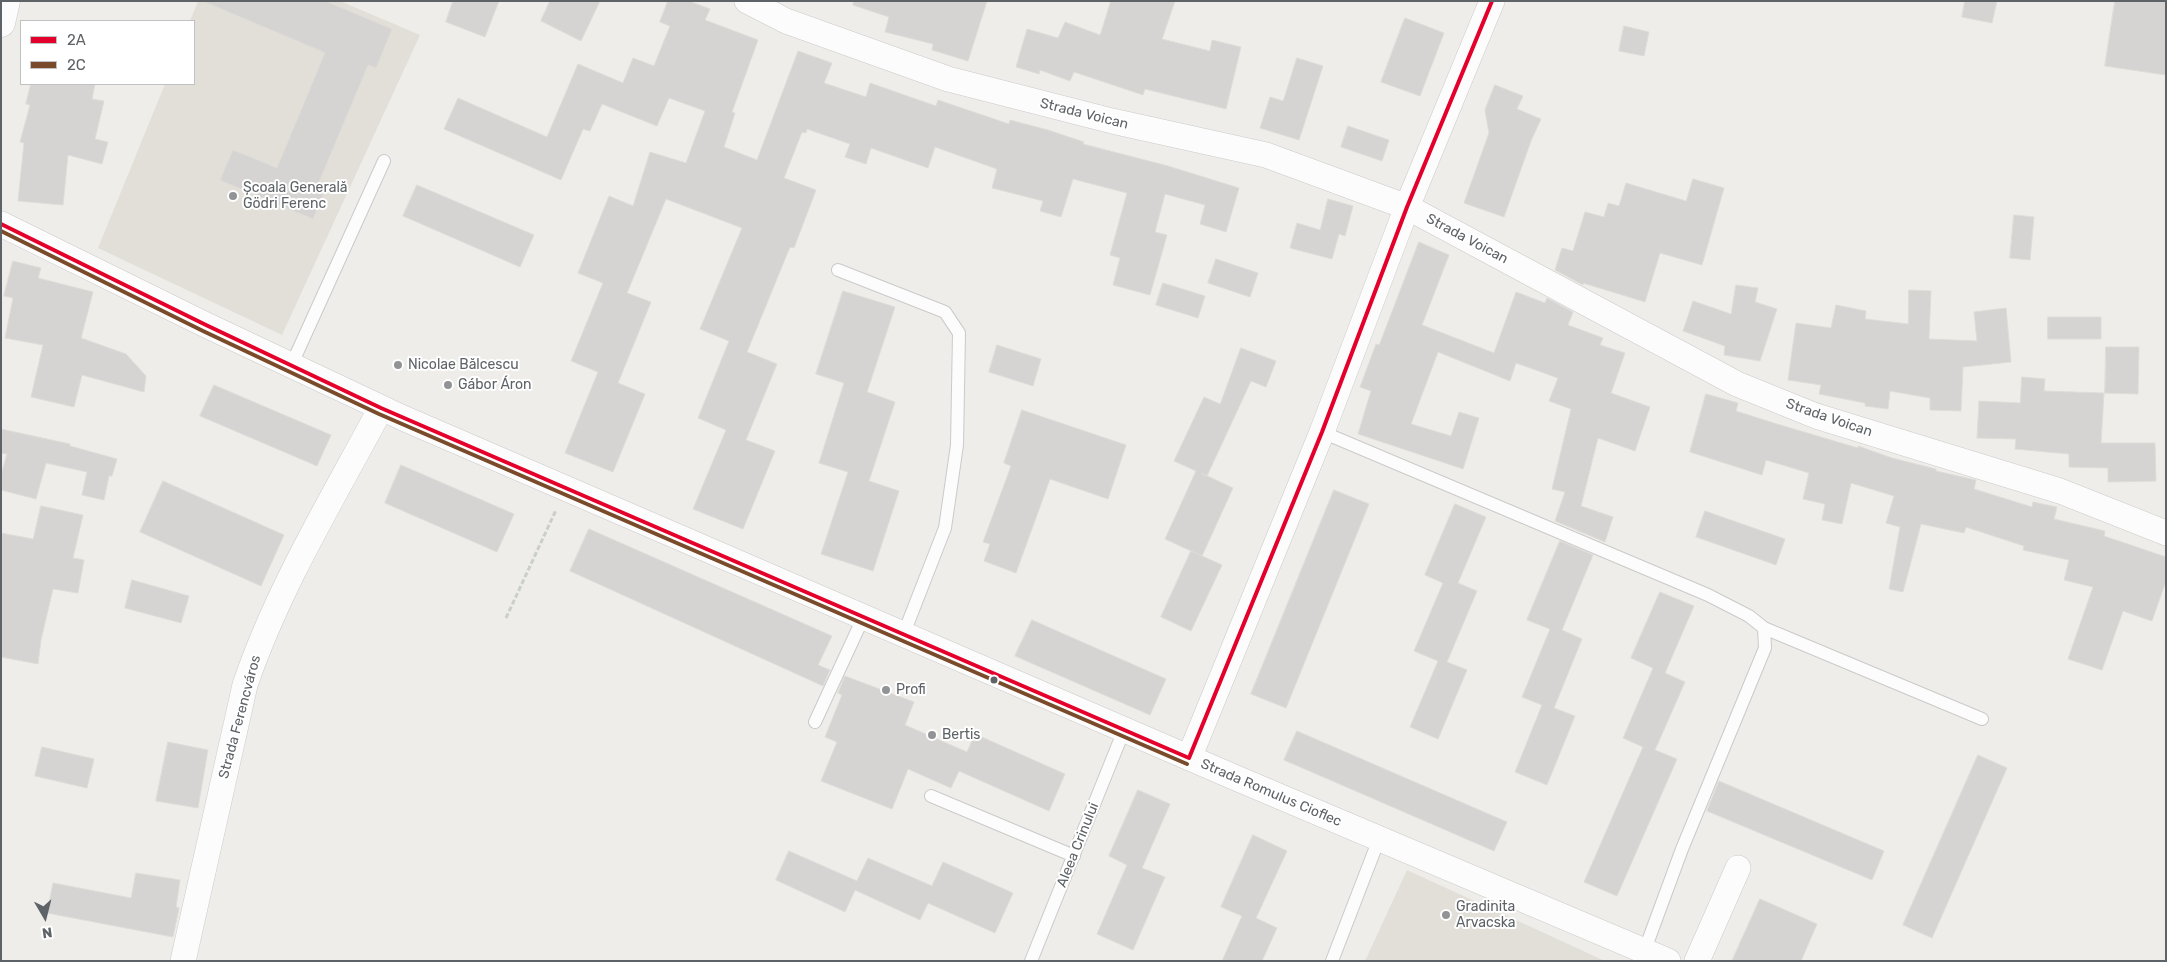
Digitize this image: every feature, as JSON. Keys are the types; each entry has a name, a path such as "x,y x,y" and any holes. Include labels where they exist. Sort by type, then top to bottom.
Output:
{"main road":[{"path":"1,23 6,1"}],"street":[{"name":"Strada Voican","path":"747,1 786,21 948,79 1112,121 1266,155 1406,207 1737,384 1816,416 2060,491 2166,533"},
{"path":"1189,758 1322,432 1406,207 1492,1"},
{"name":"Strada Romulus Cioflec","path":"1,224 381,408 1189,758 1668,961"},
{"name":"Strada Ferencváros","path":"183,961 245,685 257,649 272,614 381,408"},
{"path":"1697,961 1738,868"}],"lane":[{"path":"291,366 384,161"},
{"path":"838,270 945,312 959,333 957,445 945,528 904,633"},
{"path":"1322,432 1708,595 1749,616 1764,628 1982,719"},
{"path":"815,722 864,616"},
{"path":"1644,952 1682,849 1765,648 1764,628"},
{"name":"Aleea Crinului","path":"1031,961 1124,730"},
{"path":"931,796 1074,856"},
{"path":"1332,961 1379,839"}],"path":[{"path":"506,618 566,488"}],"shaded area":[{"name":"Școala Generală Gödri Ferenc","path":"198,1 340,1 420,35 282,335 98,248 165,85 195,85 195,20 190,20"},
{"name":"Gradinita Arvacska","path":"1407,870 1605,961 1365,961"}],"building":[{"path":"203,1 325,1 392,29 376,68 368,65 316,189 324,192 313,219 220,180 233,150 277,168 325,53"},
{"path":"453,1 499,1 485,37 446,22"},
{"path":"550,1 600,1 581,41 541,21"},
{"path":"668,1 689,1 710,9 705,20 758,40 732,112 735,113 724,147 757,160 798,51 832,63 824,83 866,97 870,83 936,106 938,100 1009,124 1010,120 1048,130 1084,142 1083,144 1168,166 1239,188 1226,232 1200,224 1205,205 1165,194 1155,232 1167,235 1150,295 1113,285 1120,258 1110,255 1127,193 1073,179 1061,217 1040,211 1043,201 992,188 997,169 935,147 928,168 871,148 866,164 845,157 850,144 807,129 806,133 802,132 784,178 816,190 794,248 790,247 747,352 777,364 746,440 775,451 743,529 693,509 726,430 698,418 729,341 700,329 742,228 666,199 627,293 651,302 618,383 645,394 613,472 565,453 598,372 571,361 603,283 578,273 609,196 633,206 650,152 686,163 705,111 669,98 657,126 602,104 590,131 583,129 561,180 444,129 458,98 547,137 578,64 623,83 633,58 654,66 670,26 660,22"},
{"path":"854,1 987,1 968,61 932,50 933,44 885,32 889,17 853,5"},
{"path":"1111,1 1175,1 1162,39 1210,51 1212,40 1241,47 1226,109 1145,89 1143,95 1074,72 1070,81 1040,70 1039,74 1016,67 1027,29 1058,38 1065,22 1100,35"},
{"path":"1965,1 1997,1 1992,23 1962,17"},
{"path":"2115,1 2166,1 2166,75 2105,66"},
{"path":"1405,18 1444,33 1420,96 1381,82"},
{"path":"1624,26 1649,32 1644,56 1619,51"},
{"path":"1297,58 1323,66 1299,140 1260,128 1270,97 1283,101"},
{"path":"31,85 95,85 92,99 104,101 95,139 108,142 102,164 68,155 63,205 18,201 24,143 20,142 30,105 26,104"},
{"path":"1495,85 1523,96 1517,109 1541,119 1531,141 1504,217 1464,203 1489,133 1485,110"},
{"path":"1348,126 1389,140 1382,161 1341,147"},
{"path":"1693,179 1724,188 1702,265 1660,253 1645,302 1583,283 1583,285 1555,270 1562,248 1573,251 1585,212 1604,217 1608,203 1619,206 1626,183 1686,201"},
{"path":"417,185 534,235 520,267 403,216"},
{"path":"1328,199 1353,206 1345,236 1339,234 1332,259 1290,248 1297,223 1320,230"},
{"path":"2014,215 2034,217 2030,260 2010,258"},
{"path":"1419,242 1449,255 1422,325 1494,353 1516,292 1545,303 1547,298 1573,312 1568,325 1603,338 1600,345 1625,353 1611,393 1650,407 1635,451 1598,438 1581,506 1613,517 1605,542 1555,521 1565,492 1552,489 1571,409 1549,401 1558,378 1516,363 1510,381 1438,352 1411,424 1451,436 1459,412 1479,418 1463,469 1358,434 1371,391 1360,387 1376,344 1379,345"},
{"path":"1216,259 1258,273 1250,297 1208,283"},
{"path":"13,261 41,268 38,278 93,292 81,338 126,354 146,376 144,392 82,375 74,407 31,397 43,345 5,338 13,298 4,296"},
{"path":"1163,283 1205,296 1198,318 1156,305"},
{"path":"1736,285 1758,288 1755,302 1777,309 1760,361 1724,355 1725,346 1683,331 1693,301 1731,314"},
{"path":"1909,290 1931,291 1929,339 1977,341 1974,312 2006,308 2011,362 1963,367 1961,411 1930,410 1930,398 1890,391 1888,409 1865,406 1865,403 1819,394 1821,385 1788,380 1796,323 1831,328 1836,305 1866,311 1865,319 1908,324"},
{"path":"843,291 895,307 867,392 895,402 869,481 899,491 873,571 821,554 848,472 819,463 844,383 816,374"},
{"path":"2048,317 2101,317 2101,339 2048,339"},
{"path":"997,345 1041,359 1033,386 989,372"},
{"path":"2106,347 2139,347 2138,394 2105,393"},
{"path":"1241,348 1276,361 1266,387 1251,381 1207,476 1233,488 1202,556 1165,539 1196,471 1174,461 1204,397 1220,404"},
{"path":"2022,377 2045,379 2044,391 2104,393 2101,443 2155,443 2156,481 2108,482 2108,468 2069,467 2069,454 2015,449 2016,439 1977,438 1979,401 2020,403"},
{"path":"214,385 331,435 317,466 200,416"},
{"path":"1706,394 1738,403 1736,411 1858,448 1858,446 1892,458 1936,469 1936,471 1976,480 1974,489 2032,507 2033,502 2057,507 2054,519 2105,531 2104,536 2166,557 2166,581 2152,621 2123,611 2102,670 2068,659 2093,587 2064,580 2069,560 2023,550 2024,546 1966,527 1964,533 1921,524 1903,592 1889,589 1900,527 1886,523 1894,496 1851,483 1842,524 1822,520 1825,504 1803,499 1809,473 1766,460 1762,475 1690,452"},
{"path":"1022,410 1126,445 1108,499 1050,479 1016,573 984,561 990,544 983,542 1011,466 1004,463"},
{"path":"1,429 70,444 70,446 117,459 112,476 109,476 104,500 82,495 87,472 46,463 36,499 1,490 1,475 7,454 1,453"},
{"path":"401,465 514,514 497,552 385,503"},
{"path":"163,481 284,535 261,586 140,532"},
{"path":"1334,490 1369,504 1286,708 1251,694"},
{"path":"1455,504 1486,517 1458,583 1477,591 1447,662 1467,670 1438,739 1410,727 1438,661 1414,651 1443,583 1425,575"},
{"path":"41,506 83,515 73,558 84,560 78,593 53,589 41,640 38,664 1,657 1,533 33,539"},
{"path":"1705,511 1785,539 1776,565 1696,537"},
{"path":"589,529 832,636 818,665 830,670 823,686 570,571"},
{"path":"1560,541 1593,555 1562,630 1582,639 1554,708 1575,716 1547,785 1515,772 1542,705 1522,697 1550,629 1527,620"},
{"path":"1191,551 1222,565 1191,631 1161,617"},
{"path":"132,580 189,596 181,623 125,608"},
{"path":"1660,592 1694,606 1665,673 1685,682 1655,750 1677,759 1617,896 1584,882 1643,747 1623,738 1653,668 1631,658"},
{"path":"1032,620 1166,679 1150,715 1015,656"},
{"path":"845,676 914,702 905,725 967,752 975,734 1065,774 1049,811 959,771 951,788 908,769 892,809 821,781 837,742 825,737 842,695 838,693"},
{"path":"1297,731 1507,822 1494,851 1284,760"},
{"path":"168,742 208,750 198,808 156,801"},
{"path":"42,747 94,759 87,788 35,776"},
{"path":"1978,755 2007,768 1932,938 1903,925"},
{"path":"1719,781 1884,851 1872,880 1707,811"},
{"path":"1138,790 1170,804 1142,868 1165,877 1133,950 1097,934 1127,865 1109,856"},
{"path":"1253,835 1287,851 1256,918 1277,928 1262,961 1222,961 1242,916 1221,907"},
{"path":"789,851 857,881 868,858 932,886 943,862 1013,893 995,933 928,903 920,920 855,890 845,912 776,880"},
{"path":"136,873 180,880 176,907 179,908 173,937 47,913 53,883 131,898"},
{"path":"1760,899 1817,924 1801,961 1732,961"}],"transit line":[{"name":"2A","path":"1,224 206,325 381,408 1189,758 1322,432 1407,207 1492,1"},
{"name":"2C","path":"1,231 203,331 379,414 1187,764"}],"place":[{"name":"Școala Generală Gödri Ferenc","path":"233,196"},
{"name":"Nicolae Bălcescu","path":"398,365"},
{"name":"Gábor Áron","path":"448,385"},
{"name":"Profi","path":"886,690"},
{"name":"Bertis","path":"932,735"},
{"name":"Gradinita Arvacska","path":"1446,915"}]}
